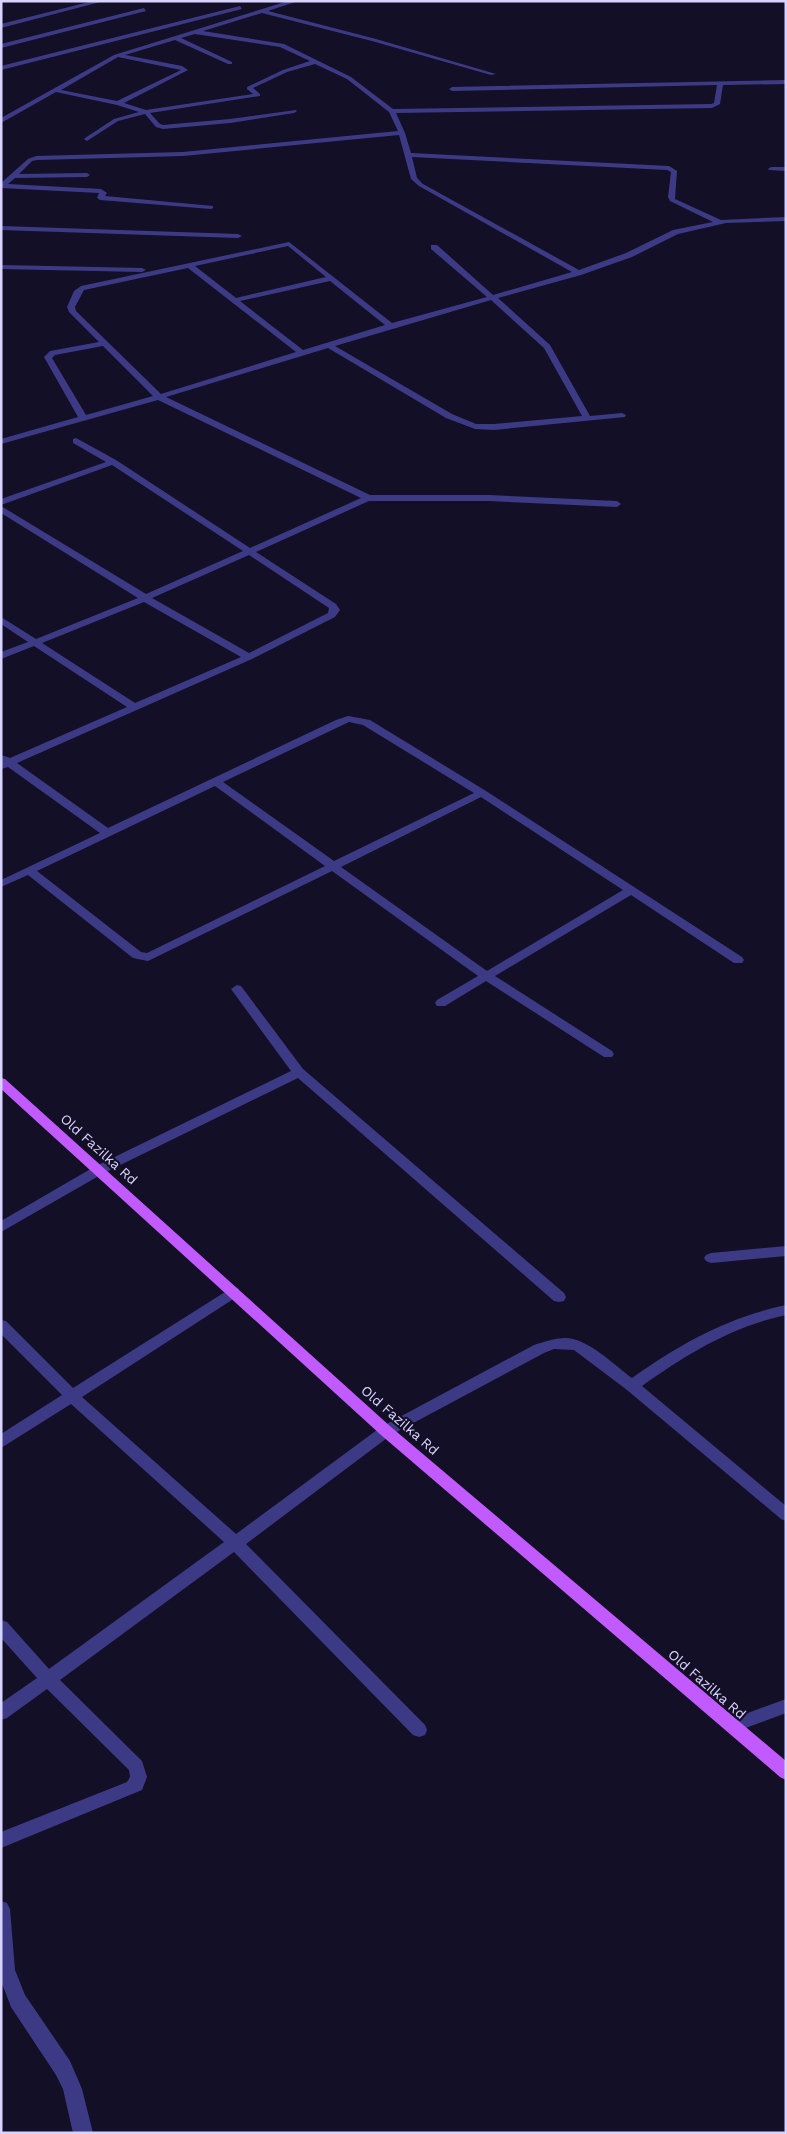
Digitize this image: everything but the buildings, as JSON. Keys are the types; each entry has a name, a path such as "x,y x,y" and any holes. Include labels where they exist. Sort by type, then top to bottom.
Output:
{"main road":[{"name":"Old Fazilka Rd","path":"1,1082 386,1431 786,1772"}],"street":[{"path":"1,26 101,1"},
{"path":"1,121 116,56 295,1"},
{"path":"232,4 240,8 374,40 493,74"},
{"path":"1,68 240,8"},
{"path":"1,46 144,10"},
{"path":"196,32 274,43 317,61 349,78 392,111 402,133 414,179 421,185 578,273"},
{"path":"176,38 230,63"},
{"path":"116,56 185,70 118,103"},
{"path":"86,139 116,120 146,112 258,95 249,88 285,71 317,61"},
{"path":"452,89 786,82"},
{"path":"392,111 712,106 717,104 719,100 720,83"},
{"path":"54,90 118,103 146,112 158,126 163,127 230,121 294,111"},
{"path":"2,186 30,160 36,158 192,154 402,133"},
{"path":"408,155 669,168 674,171 672,200 719,222"},
{"path":"771,169 786,169"},
{"path":"12,176 87,175"},
{"path":"2,186 101,191 104,193 100,198 211,207"},
{"path":"1,442 159,397 391,326 578,273 630,256 667,235 719,222 786,219"},
{"path":"1,228 238,236"},
{"path":"368,498 159,397 104,344 72,310 71,306 78,290 86,287 289,244 391,326"},
{"path":"434,247 539,338 587,418"},
{"path":"189,265 302,353"},
{"path":"1,268 164,270"},
{"path":"235,300 332,278"},
{"path":"83,418 48,357 53,353 104,344"},
{"path":"329,345 463,422 475,426 494,427 622,415"},
{"path":"4,762 135,708 249,657 332,615 335,610 333,606 249,551 112,462 76,441"},
{"path":"1,502 112,462"},
{"path":"1,656 145,598 368,498 488,498 616,504"},
{"path":"1,509 145,598 249,657"},
{"path":"1,620 135,708"},
{"path":"1,884 340,722 358,719 366,722 482,793 738,960"},
{"path":"4,762 109,834"},
{"path":"216,782 486,976 608,1054"},
{"path":"30,871 137,955 148,957 482,793"},
{"path":"441,1003 631,890"},
{"path":"237,989 299,1072 559,1297"},
{"path":"1,1227 99,1170 299,1072"},
{"path":"712,1258 786,1251"},
{"path":"1,1442 233,1292"},
{"path":"632,1386 679,1351 729,1325 759,1315 786,1310"},
{"path":"1,1325 72,1396 235,1543 419,1730"},
{"path":"1,1713 49,1680 386,1431 539,1349 554,1344 578,1345 632,1386 786,1515"},
{"path":"1,1627 49,1680 136,1766 140,1776 138,1782 133,1787 1,1840"},
{"path":"732,1726 786,1706"},
{"path":"1,1909 6,1970 18,2001 63,2068 72,2089 82,2133"}]}
